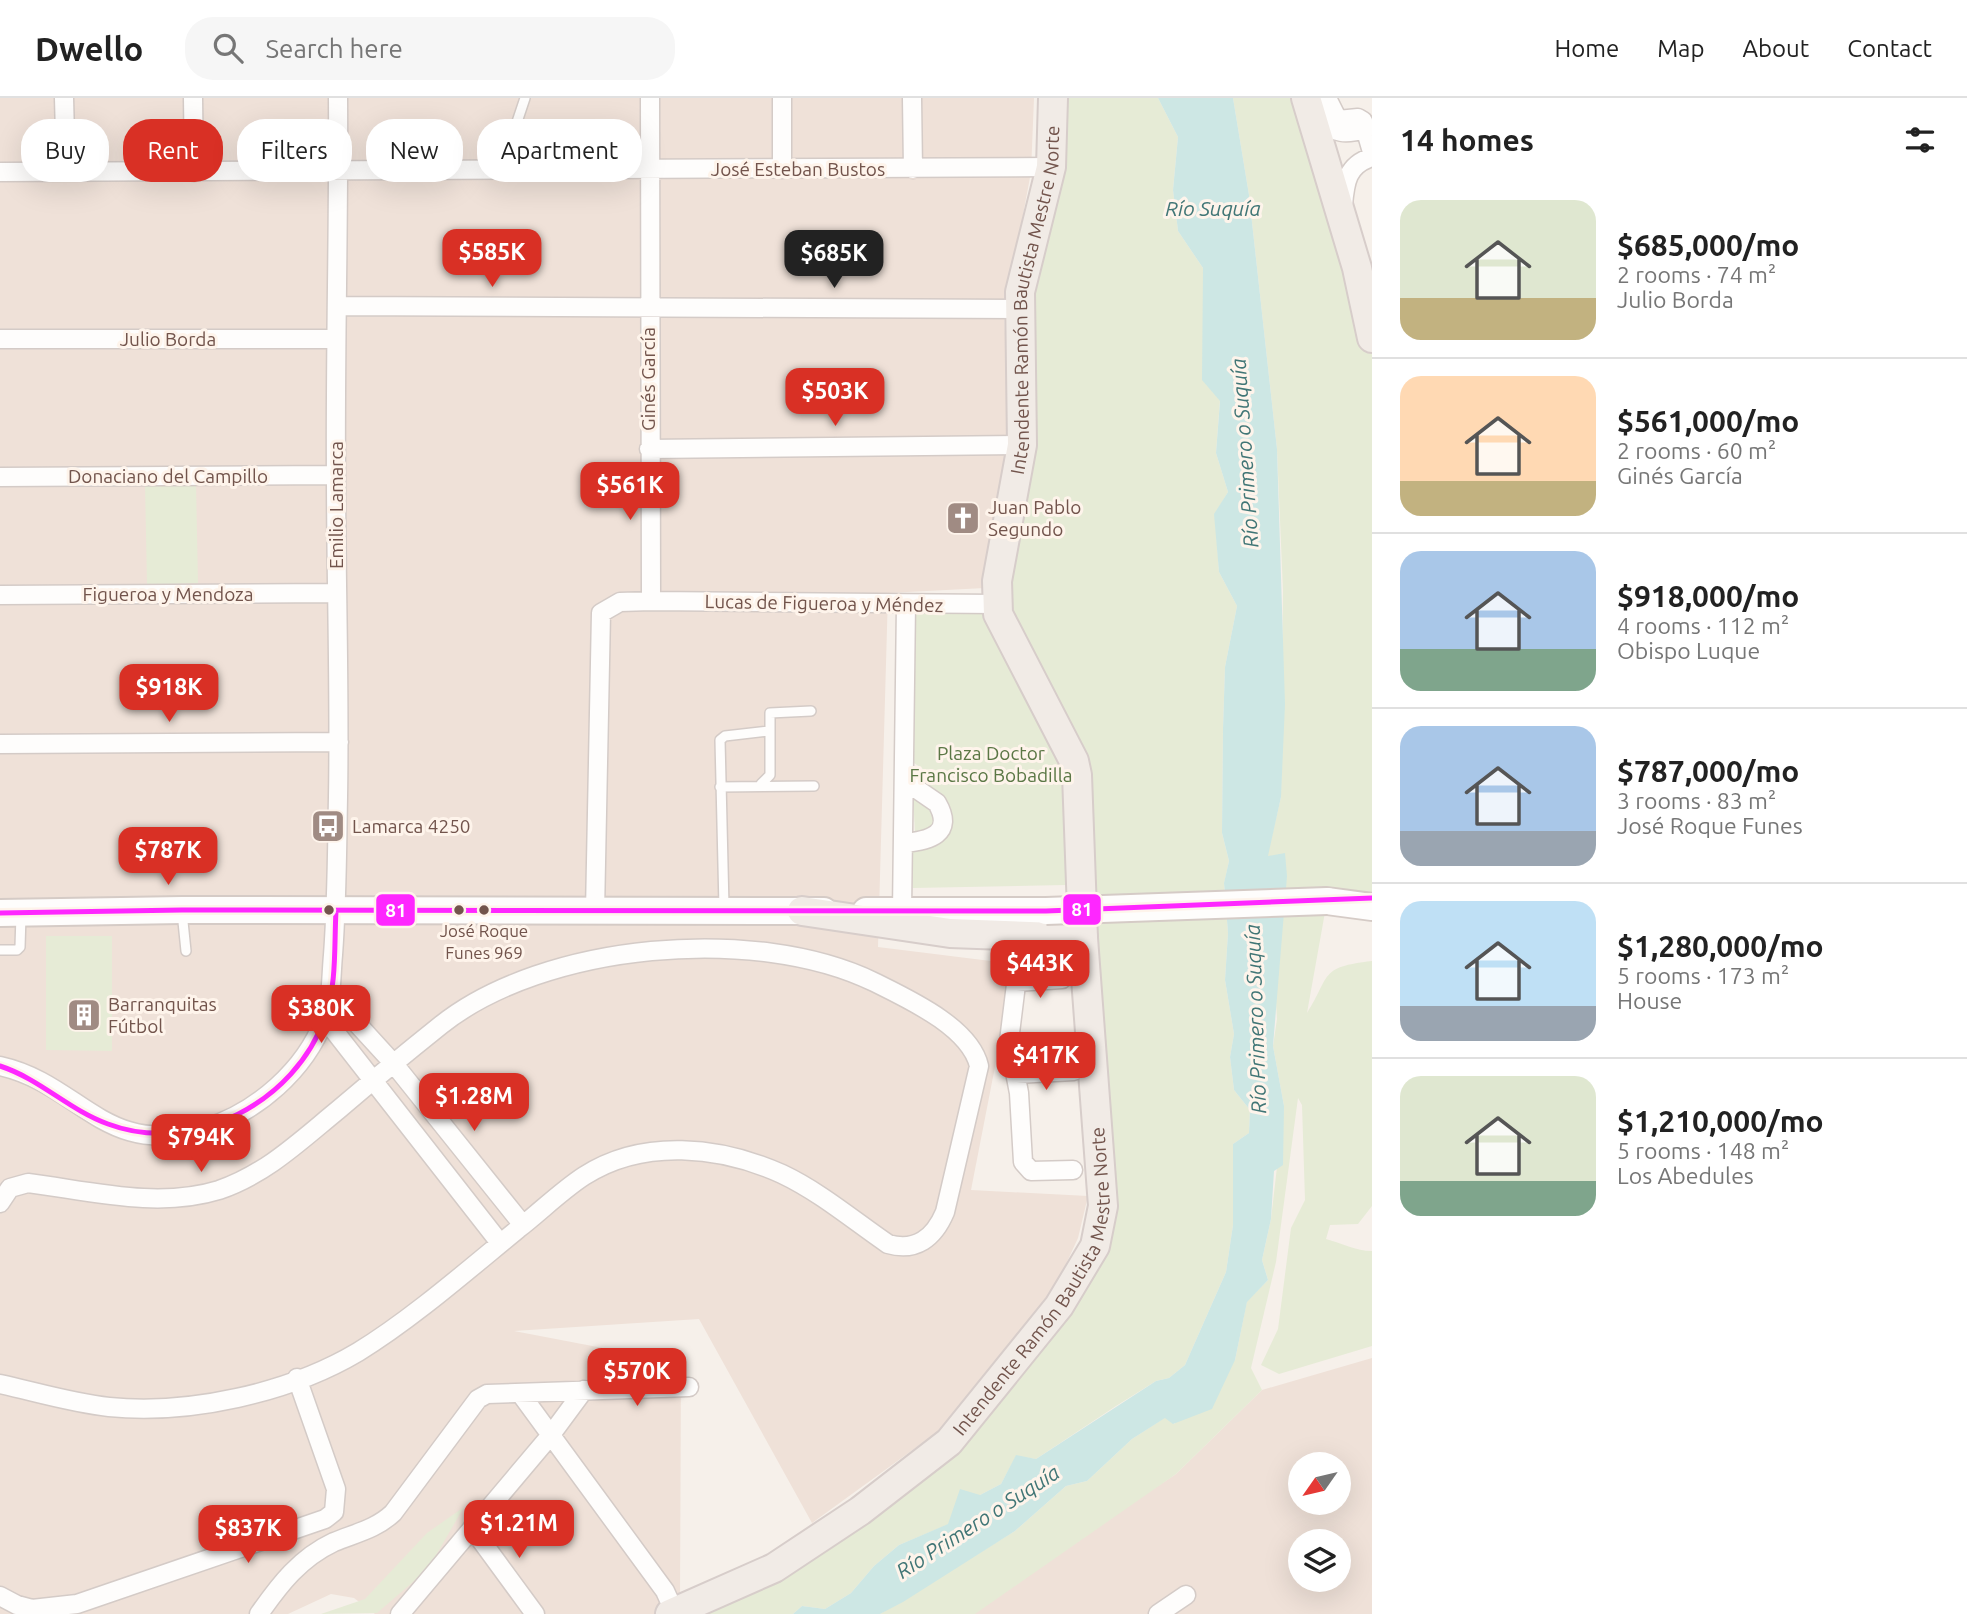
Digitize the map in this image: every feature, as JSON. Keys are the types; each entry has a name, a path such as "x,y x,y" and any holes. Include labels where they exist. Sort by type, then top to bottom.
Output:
{"main road":[{"name":"Intendente Ramón Bautista Mestre Norte","path":"672,1613 775,1569 860,1511 949,1442 1059,1306 1088,1260 1100,1230 1103,1206 1083,938 1074,761 998,614 996,604 997,581 1022,445 1020,292 1051,167 1053,98"},
{"path":"1313,99 1341,216 1357,268 1372,338"},
{"path":"11,913 182,910 1046,911 1372,898"},
{"path":"1327,901 1372,907"},
{"path":"802,911 950,933 1083,938"}],"street":[{"path":"64,98 65,119"},
{"path":"193,98 193,119"},
{"name":"Emilio Lamarca","path":"338,98 338,119"},
{"name":"Ginés García","path":"650,98 648,309 651,601"},
{"path":"782,98 782,169"},
{"path":"912,98 913,169"},
{"path":"1313,99 1325,125 1336,132 1348,134 1366,129 1372,154 1351,169 1345,183 1341,216"},
{"name":"José Esteban Bustos","path":"642,169 1051,167"},
{"name":"José Esteban Bustos","path":"352,170 477,170"},
{"name":"José Esteban Bustos","path":"0,172 21,172"},
{"name":"Emilio Lamarca","path":"325,1019 330,993 336,911 339,742 336,475 338,182"},
{"path":"337,306 1019,309"},
{"name":"Julio Borda","path":"0,339 336,339"},
{"path":"649,449 1022,445"},
{"name":"Donaciano del Campillo","path":"0,477 336,475"},
{"name":"Figueroa y Mendoza","path":"0,595 337,593"},
{"path":"595,912 601,613 612,604 651,601"},
{"name":"Lucas de Figueroa y Méndez","path":"651,601 996,604"},
{"path":"902,911 906,604"},
{"path":"0,744 339,742"},
{"path":"903,842 928,840 940,831 943,825 937,803 905,781"},
{"path":"1022,936 1009,1041 1016,1074 1026,1168 1031,1171 1073,1170"},
{"path":"0,1203 10,1188 28,1183 138,1198 169,1198 217,1190 260,1171 283,1155 461,1010 513,982 565,964 596,958 699,950 769,955 840,968 912,1001 969,1043 977,1055 979,1066 945,1212 934,1233 912,1246 903,1248 888,1244 803,1185 780,1173 717,1152 685,1150 636,1154 600,1167 582,1177 359,1352 297,1378 219,1402 143,1408 84,1403 0,1384"},
{"path":"1016,982 1062,979"},
{"path":"330,993 394,1065 523,1225"},
{"path":"0,1066 24,1072 106,1124 150,1135 184,1134 227,1120 266,1097 299,1062 325,1019 500,1244"},
{"path":"1016,1074 1074,1071"},
{"path":"0,1596 32,1609 77,1604 325,1519 334,1512 336,1489 297,1378"},
{"path":"259,1614 283,1581 310,1556 334,1543 376,1527 393,1513 478,1399 487,1394 689,1387"},
{"path":"400,1614 550,1436 584,1390"},
{"path":"520,1393 665,1591 672,1613"},
{"path":"472,1528 535,1614"},
{"path":"1158,1614 1186,1595"}],"lane":[{"path":"518,119 525,98"},
{"path":"761,784 770,775 770,713 811,711"},
{"path":"724,912 720,740 725,736 769,732"},
{"path":"720,787 761,784 780,787 814,786"},
{"path":"182,910 186,951"},
{"path":"0,950 18,950 20,947 11,913"}],"shaded area":[{"path":"0,98 1034,98 1031,172 1004,316 1010,423 985,588 888,593 878,947 1015,964 971,1190 1088,1196 1078,1238 1049,1301 958,1417 812,1523 699,1319 514,1331 681,1363 680,1601 660,1614 375,1614 354,1598 331,1594 288,1614 0,1614"},
{"path":"1372,1358 1372,1614 964,1614 1176,1474 1262,1390"}],"green space":[{"path":"1053,98 1158,98 1178,137 1173,190 1178,231 1203,268 1204,315 1220,400 1216,453 1228,492 1215,514 1219,572 1237,606 1225,667 1223,728 1222,833 1229,861 1224,884 1228,933 1225,980 1234,1034 1230,1057 1234,1090 1250,1110 1249,1133 1233,1144 1233,1225 1226,1272 1185,1365 1169,1378 1156,1381 1036,1459 1016,1456 1001,1484 980,1495 949,1524 899,1545 874,1566 851,1593 825,1609 802,1606 793,1614 670,1614 758,1577 949,1442 1095,1246 1077,775 998,614 1019,309"},
{"path":"1233,98 1306,98 1372,338 1372,898 1327,901 1307,1013 1328,975 1334,970 1372,961 1372,1206 1358,1224 1330,1225 1326,1239 1372,1251 1372,1346 1279,1374 1261,1365 1278,1329 1291,1228 1305,1200 1302,1105 1298,1098 1276,1262 1251,1368 1262,1390 1176,1474 975,1614 880,1614 1015,1531 1066,1486 1087,1481 1132,1439 1166,1417 1174,1424 1235,1360 1247,1301 1268,1280 1262,1260 1271,1219 1284,1106 1273,1046 1277,1019 1267,857 1281,797 1283,591 1277,449 1249,195"},
{"path":"196,483 198,583 147,585 145,484"},
{"name":"Plaza Doctor Francisco Bobadilla","path":"981,610 990,621 1065,772 1066,885 913,888 911,847 942,838 927,789 926,771 911,761 914,611"},
{"path":"913,796 933,811 933,829 915,833"},
{"name":"Barranquitas Fútbol","path":"46,936 112,936 112,1051 46,1050"},
{"path":"464,1507 428,1569 377,1613 321,1614 365,1599 427,1533"}],"water":[{"name":"Río Suquía","path":"1158,98 1233,98 1249,195 1277,449 1285,704 1281,797 1268,856 1285,853 1287,876 1273,1046 1284,1106 1283,1165 1274,1171 1271,1219 1262,1260 1268,1280 1247,1302 1235,1360 1212,1409 1173,1424 1165,1418 1132,1439 1087,1481 1066,1486 1015,1531 880,1614 793,1614 802,1606 825,1609 851,1593 874,1566 899,1545 948,1524 960,1489 980,1495 1001,1484 1016,1455 1036,1459 1156,1381 1169,1378 1185,1365 1226,1272 1233,1225 1233,1144 1249,1133 1250,1110 1234,1090 1230,1057 1234,1034 1225,980 1228,933 1224,883 1229,861 1222,833 1223,728 1225,667 1237,606 1219,572 1214,514 1228,492 1216,453 1220,401 1202,380 1203,268 1178,231 1173,190 1178,137"}],"transit line":[{"name":"81","path":"0,913 182,910 1046,911 1372,898"},
{"name":"81","path":"0,1066 28,1079 94,1118 141,1132 174,1133 206,1127 238,1114 266,1097 291,1074 311,1047 325,1017 332,991 336,911"}],"place":[{"name":"Juan Pablo Segundo","path":"963,518"},
{"name":"Lamarca 4250","path":"328,826"},
{"name":"José Roque Funes 969","path":"484,910"},
{"name":"Barranquitas Fútbol","path":"84,1015"}],"water label":[{"name":"Río Primero o Suquía","path":"1245,453"},
{"name":"Río Primero o Suquía","path":"1256,1019"},
{"name":"Río Primero o Suquía","path":"978,1522"}]}
